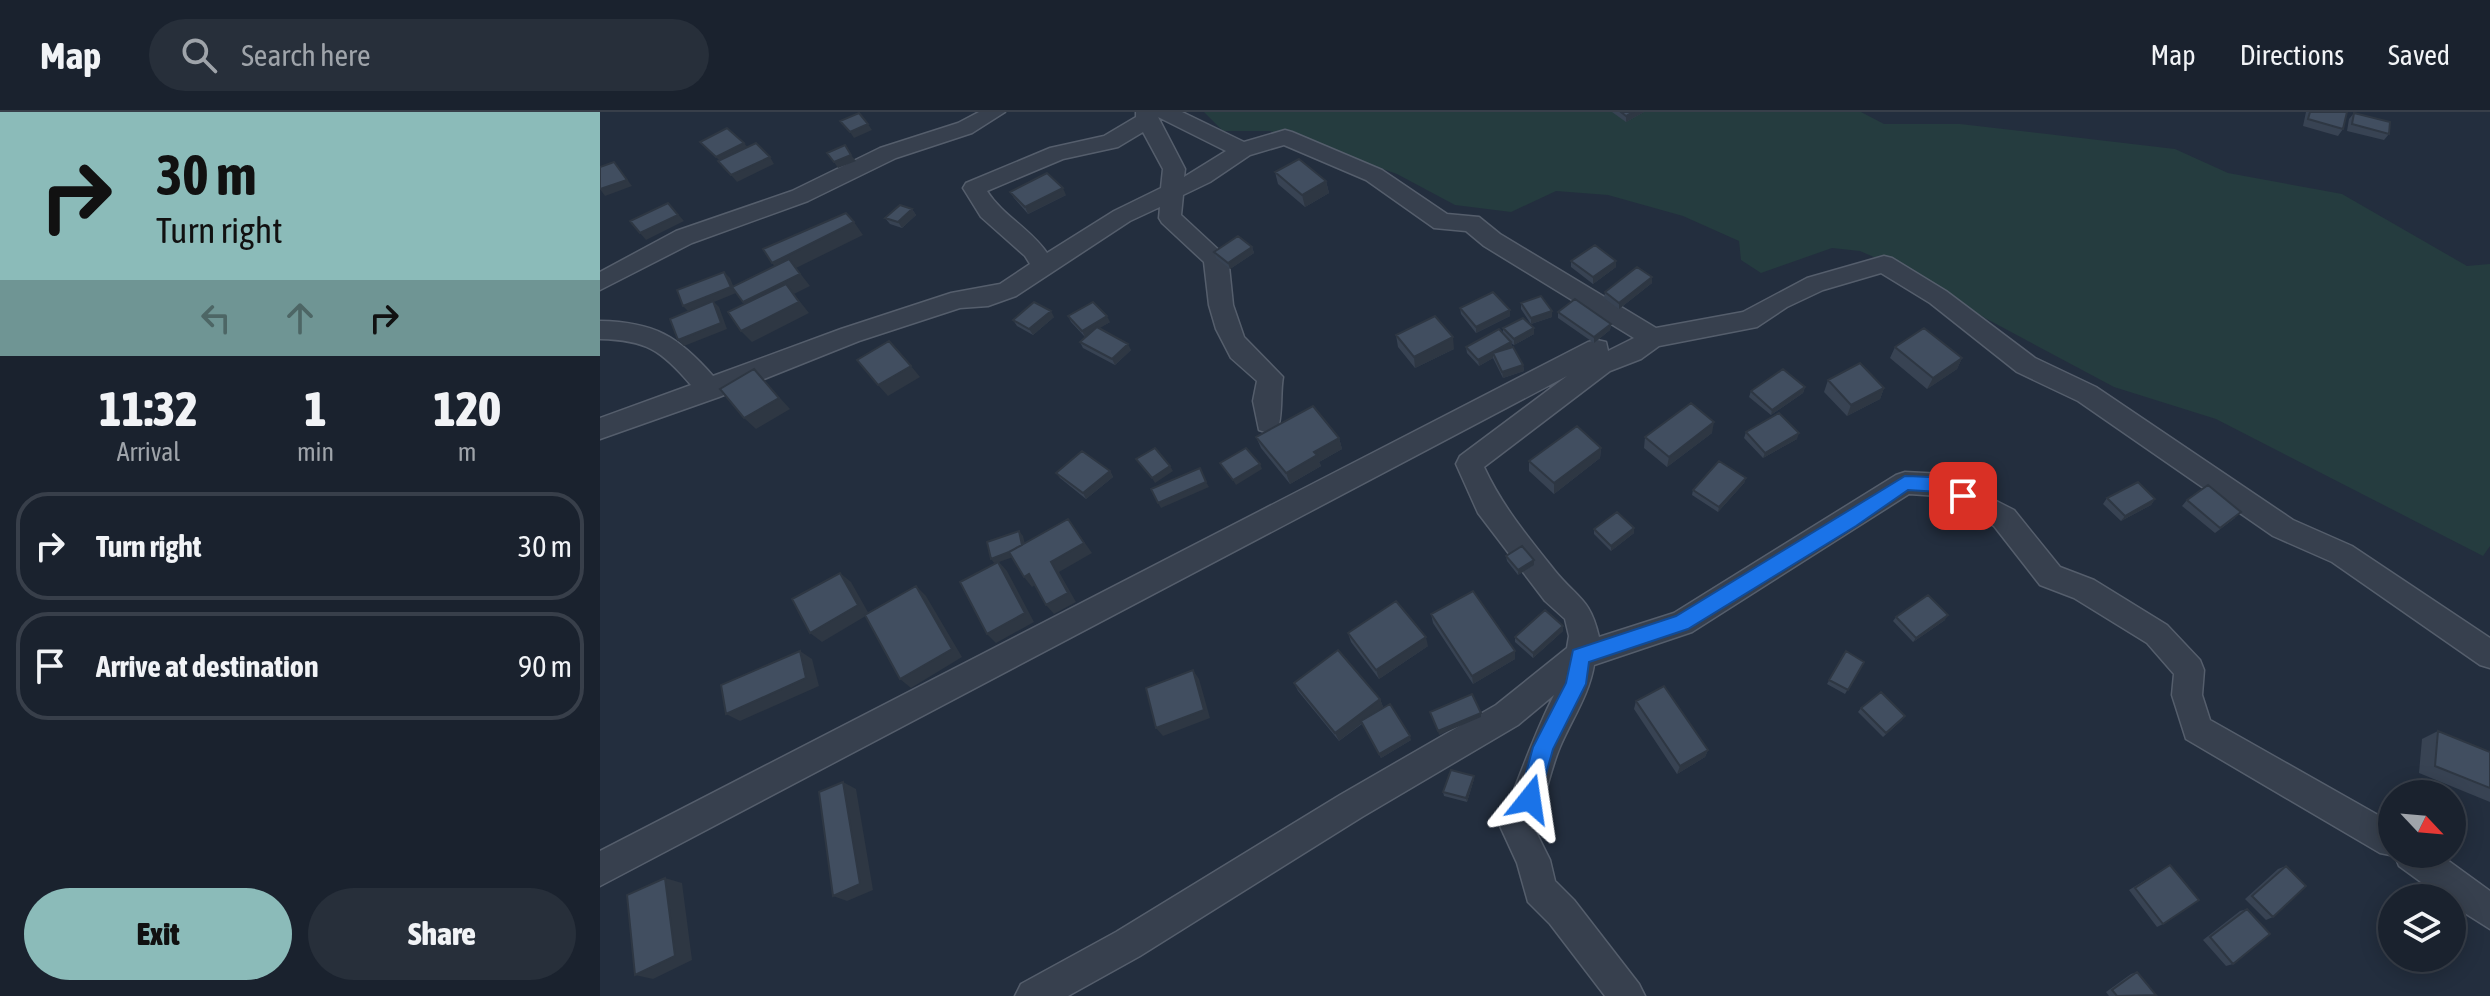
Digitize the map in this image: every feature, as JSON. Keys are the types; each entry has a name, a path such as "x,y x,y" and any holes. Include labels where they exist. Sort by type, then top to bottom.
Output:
{"street":[{"path":"600,282 684,237 800,196 888,153 965,128 995,112"},
{"path":"1153,115 1242,150"},
{"path":"1153,115 1174,169 1170,218 1210,254 1218,267 1217,289 1227,319 1227,331 1244,358 1270,377 1266,401 1268,423"},
{"path":"1044,267 1033,250 989,212 974,188 1058,153 1110,142 1153,115"},
{"path":"600,429 850,335 959,299 988,297 1008,290 1122,216 1202,177 1242,150 1285,137 1374,175 1442,222 1471,223 1492,240 1645,333"},
{"path":"600,869 1645,333 1695,332 1729,322 1748,321 1779,301 1815,284 1884,264 1938,297 2026,365 2087,394 2283,528 2342,554 2490,655"},
{"path":"600,330 633,329 661,341 679,355 710,390"},
{"path":"1627,996 1562,912 1540,890 1533,860 1516,826 1530,799 1544,747 1576,684 1584,636 1578,612 1555,592 1512,538 1488,505 1469,464 1601,364 1632,352 1645,333"},
{"path":"1033,996 1128,944 1351,806 1507,715 1580,656 1682,623 1905,483 1943,485 2004,518 2050,576 2084,589 2157,634 2189,670 2187,695 2197,729 2378,833"},
{"path":"2430,868 2490,912"}],"green space":[{"path":"1204,112 1861,112 1884,124 1960,124 2175,149 2228,173 2342,194 2467,266 2490,264 2490,546 2483,556 2216,419 2114,387 1985,318 1913,274 1860,251 1832,248 1761,273 1741,260 1739,241 1683,216 1608,195 1556,191 1511,212 1455,205 1397,174 1310,143 1270,131 1223,131"}],"building":[{"path":"2310,112 2347,112 2343,129 2308,119"},
{"path":"859,113 868,124 850,132 840,121"},
{"path":"2354,113 2390,122 2389,134 2352,124"},
{"path":"727,128 744,143 716,157 700,142"},
{"path":"756,143 770,157 731,175 718,161"},
{"path":"845,145 851,155 834,162 827,153"},
{"path":"1299,159 1326,181 1302,195 1275,172"},
{"path":"614,162 627,180 600,189 600,167"},
{"path":"1047,173 1063,188 1025,207 1010,192"},
{"path":"668,203 678,215 640,233 630,221"},
{"path":"900,205 912,209 898,222 885,218"},
{"path":"846,213 854,222 772,263 763,249"},
{"path":"1238,236 1252,247 1228,263 1214,252"},
{"path":"1595,245 1616,261 1593,277 1571,261"},
{"path":"789,259 800,274 743,302 732,287"},
{"path":"1637,267 1652,277 1619,303 1605,292"},
{"path":"724,272 731,287 683,306 677,290"},
{"path":"786,284 799,302 741,331 728,312"},
{"path":"1493,292 1510,310 1476,327 1460,308"},
{"path":"1541,296 1552,311 1531,318 1521,303"},
{"path":"1575,299 1611,324 1594,337 1558,312"},
{"path":"713,301 721,323 678,340 670,319"},
{"path":"1034,302 1051,311 1029,329 1013,320"},
{"path":"1093,302 1107,316 1082,331 1068,316"},
{"path":"1435,316 1453,337 1414,357 1396,335"},
{"path":"1523,318 1534,328 1514,339 1503,328"},
{"path":"1097,327 1128,344 1112,359 1080,342"},
{"path":"1924,328 1962,358 1933,378 1895,347"},
{"path":"1499,329 1511,342 1478,360 1466,347"},
{"path":"889,341 911,366 878,385 857,360"},
{"path":"1513,347 1523,365 1502,372 1493,353"},
{"path":"1860,363 1884,388 1851,405 1828,380"},
{"path":"754,369 779,398 744,418 720,389"},
{"path":"1783,369 1805,387 1772,410 1751,391"},
{"path":"1691,403 1714,422 1669,457 1645,437"},
{"path":"1313,406 1339,438 1286,473 1256,437"},
{"path":"1779,413 1799,433 1765,453 1746,432"},
{"path":"1577,426 1601,448 1554,483 1529,461"},
{"path":"1155,448 1170,466 1152,478 1136,459"},
{"path":"1246,448 1260,464 1233,480 1220,463"},
{"path":"1082,451 1110,471 1083,493 1056,473"},
{"path":"1719,461 1746,478 1719,507 1693,490"},
{"path":"1200,468 1206,482 1158,503 1151,489"},
{"path":"2138,482 2155,499 2125,516 2107,498"},
{"path":"2208,485 2241,512 2220,528 2187,500"},
{"path":"1617,512 1634,528 1611,546 1594,529"},
{"path":"1068,519 1084,543 1051,562 1068,593 1046,605 1029,574 1024,577 1009,552"},
{"path":"1019,531 1022,545 991,559 987,542"},
{"path":"1522,546 1534,560 1518,570 1506,556"},
{"path":"998,562 1025,613 987,634 960,582"},
{"path":"840,573 858,605 810,633 792,599"},
{"path":"916,586 952,649 900,679 865,615"},
{"path":"1473,591 1515,651 1472,676 1431,614"},
{"path":"1928,595 1948,615 1916,638 1896,617"},
{"path":"1396,601 1426,637 1376,670 1348,633"},
{"path":"1545,610 1563,626 1533,653 1515,637"},
{"path":"1338,650 1380,699 1335,733 1294,683"},
{"path":"800,651 806,678 726,714 721,685"},
{"path":"1846,651 1864,662 1848,690 1829,680"},
{"path":"1193,670 1204,710 1156,728 1146,688"},
{"path":"1664,686 1708,750 1680,766 1636,701"},
{"path":"1881,692 1905,716 1886,733 1861,708"},
{"path":"1472,694 1481,713 1438,731 1430,712"},
{"path":"1390,704 1410,736 1379,754 1361,721"},
{"path":"2438,731 2490,752 2490,788 2435,766"},
{"path":"1451,770 1474,776 1466,798 1443,792"},
{"path":"843,782 860,884 833,896 819,792"},
{"path":"2170,865 2199,900 2163,924 2135,888"},
{"path":"2286,866 2306,886 2273,917 2252,896"},
{"path":"665,878 675,956 635,975 627,895"},
{"path":"2247,909 2270,934 2233,964 2210,937"},
{"path":"2137,972 2156,995 2117,996 2112,990"}],"route":[{"path":"1530,799 1544,747 1576,684 1580,656 1682,623 1905,483 1943,485 1963,496"}]}
